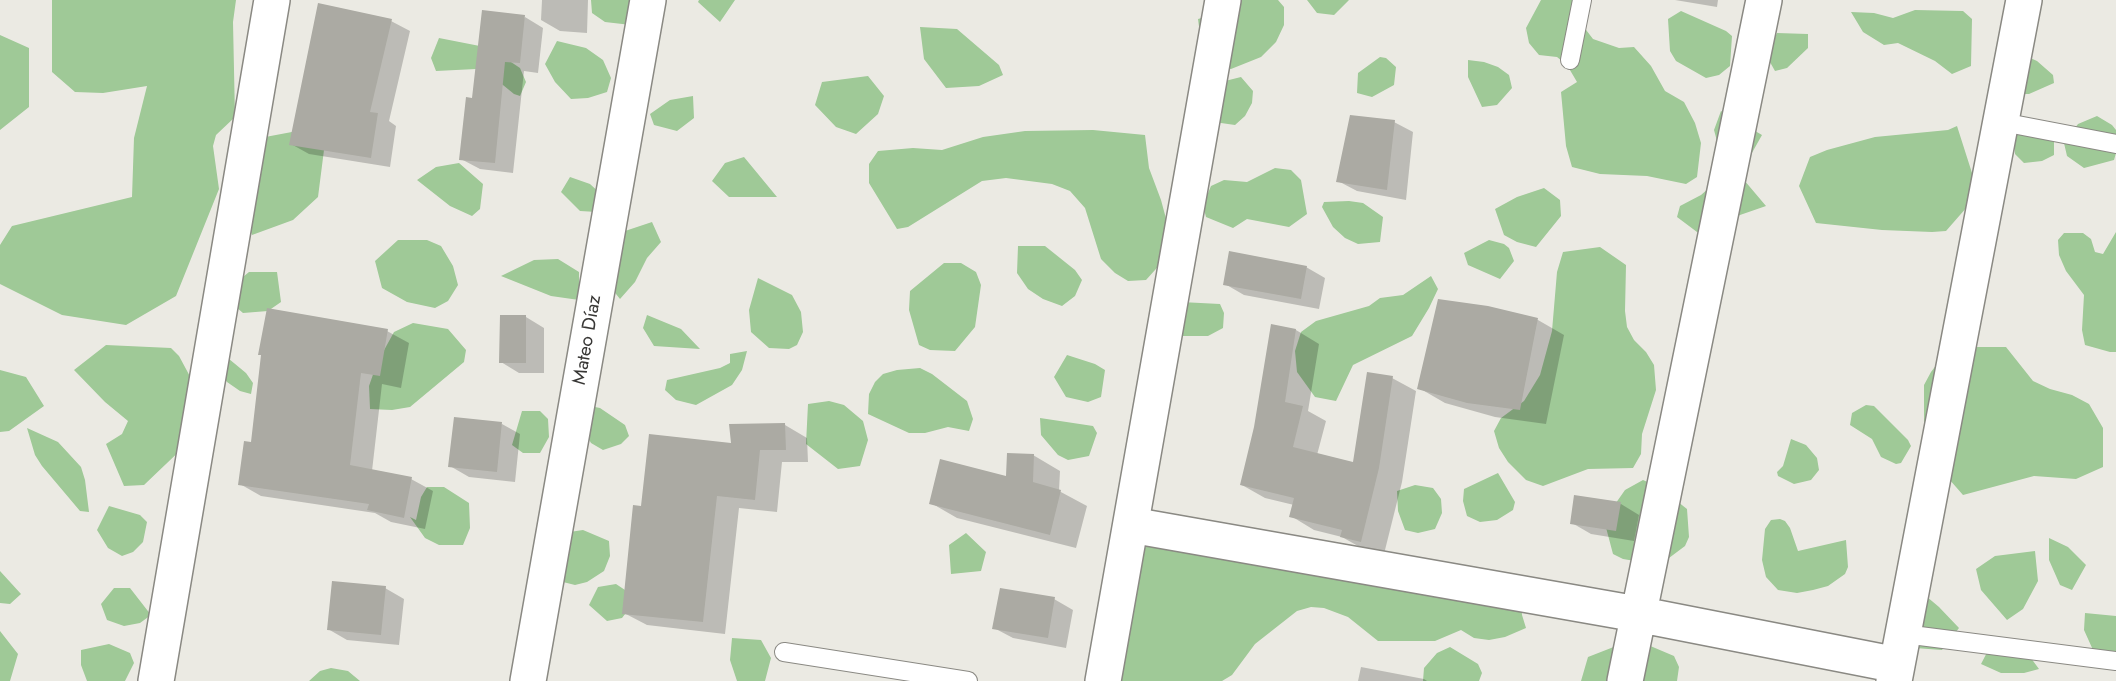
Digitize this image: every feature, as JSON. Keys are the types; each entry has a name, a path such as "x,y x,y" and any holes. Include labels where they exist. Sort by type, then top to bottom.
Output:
{"street":[{"path":"156,681 272,0"},
{"name":"Mateo Díaz","path":"528,681 648,0"},
{"path":"1103,681 1223,0"},
{"path":"1625,681 1764,0"},
{"path":"1131,525 1898,660 2024,0"}],"lane":[{"path":"1570,60 1582,0"},
{"path":"2002,122 2116,144"},
{"path":"784,652 968,681"},
{"path":"1898,660 2116,661"}],"green space":[{"path":"52,0 236,0 233,22 235,117 216,135 213,146 219,189 176,296 126,325 62,315 0,284 0,245 12,226 132,197 134,138 147,86 103,93 75,92 52,72"},
{"path":"591,0 642,0 631,25 605,22 592,13"},
{"path":"735,0 720,22 698,2"},
{"path":"1220,0 1278,0 1284,7 1284,25 1276,42 1261,57 1231,69 1204,64 1198,19 1209,16"},
{"path":"1307,0 1349,0 1334,15 1317,13"},
{"path":"1541,0 1583,0 1580,22 1593,39 1619,48 1634,47 1651,66 1665,91 1684,102 1695,123 1701,143 1697,177 1686,184 1647,176 1600,174 1572,167 1566,146 1561,92 1577,82 1567,65 1557,57 1539,55 1529,43 1526,28"},
{"path":"1915,10 1963,11 1972,19 1971,66 1952,74 1935,61 1898,43 1884,45 1863,32 1851,12 1874,13 1893,18"},
{"path":"1681,11 1732,36 1730,66 1719,75 1706,78 1676,61 1670,51 1668,19"},
{"path":"920,27 957,29 999,65 1003,75 979,86 946,88 924,59"},
{"path":"1777,33 1808,34 1808,48 1787,68 1775,71 1766,55"},
{"path":"0,35 29,48 29,107 0,130"},
{"path":"439,38 490,48 520,68 526,82 520,96 487,72 476,69 436,71 431,58"},
{"path":"557,41 586,48 603,60 611,78 607,92 588,98 571,99 555,82 545,64"},
{"path":"2017,52 2037,61 2053,75 2054,83 2029,94 2012,94 1998,86 1995,59"},
{"path":"1380,57 1386,58 1396,67 1394,85 1372,97 1357,93 1358,73"},
{"path":"1468,60 1498,67 1509,75 1512,88 1497,105 1482,107 1468,77"},
{"path":"868,76 884,96 878,114 856,134 836,127 815,105 822,82"},
{"path":"1241,77 1253,91 1252,103 1245,116 1235,125 1214,122 1205,86"},
{"path":"693,96 694,118 677,131 654,125 650,114 670,100"},
{"path":"1721,111 1762,135 1744,167 1744,180 1766,206 1712,229 1697,232 1677,217 1680,206 1701,195 1717,181 1721,156 1714,130"},
{"path":"2097,116 2116,130 2116,153 2114,160 2084,168 2067,156 2064,143 2078,124"},
{"path":"1957,126 1972,173 1974,199 1946,231 1882,230 1816,223 1799,186 1810,157 1875,137 1948,130"},
{"path":"313,128 324,150 318,197 293,220 252,235 237,192 260,138"},
{"path":"1093,130 1145,135 1149,168 1171,237 1164,260 1146,280 1128,281 1101,259 1085,208 1070,191 1052,184 1006,178 982,181 908,227 897,229 869,183 869,164 878,151 913,148 942,150 983,137 1025,131"},
{"path":"2013,130 2046,134 2054,141 2054,155 2042,161 2024,163 2015,154"},
{"path":"744,157 777,197 729,197 712,181 725,163"},
{"path":"459,163 483,184 480,209 472,216 450,206 417,180 436,167"},
{"path":"1275,168 1291,170 1301,180 1307,214 1289,227 1247,219 1233,228 1206,217 1203,205 1211,186 1224,180 1247,182"},
{"path":"570,177 590,184 602,195 597,212 580,211 561,192"},
{"path":"1544,188 1560,200 1561,216 1536,247 1504,235 1495,209 1517,197"},
{"path":"1324,202 1363,203 1383,217 1380,242 1358,244 1345,238 1333,227 1322,207"},
{"path":"652,222 661,242 647,258 635,282 620,299 597,270 625,231"},
{"path":"2116,232 2116,352 2110,352 2085,345 2082,330 2084,295 2066,271 2059,255 2058,240 2064,233 2083,233 2091,239 2095,252 2103,254"},
{"path":"398,240 427,240 441,246 453,266 458,285 448,301 435,308 407,302 382,288 375,261"},
{"path":"1489,240 1509,248 1514,261 1500,279 1468,265 1464,253"},
{"path":"1018,246 1045,246 1075,270 1082,280 1075,296 1062,306 1043,299 1028,289 1017,273"},
{"path":"1600,247 1626,265 1627,327 1654,365 1656,390 1642,434 1641,454 1633,468 1588,469 1543,486 1526,480 1508,462 1499,448 1494,431 1501,418 1524,401 1540,375 1552,331 1557,272 1563,252"},
{"path":"558,259 579,272 579,300 551,296 501,276 534,260"},
{"path":"944,263 961,263 976,272 981,285 975,327 955,351 930,350 919,345 909,310 910,291"},
{"path":"249,272 277,272 281,302 268,311 243,313 229,301 225,292"},
{"path":"1431,276 1438,289 1412,336 1353,365 1336,401 1315,397 1297,372 1295,351 1301,332 1316,321 1369,306 1380,298 1403,295"},
{"path":"758,278 792,295 801,312 803,332 797,345 789,349 769,348 751,332 749,310"},
{"path":"1181,302 1220,304 1224,313 1223,328 1208,336 1178,336"},
{"path":"647,315 681,329 700,349 654,346 643,328"},
{"path":"413,323 448,329 466,350 464,362 410,407 370,409 369,386 377,363 394,332"},
{"path":"106,345 171,348 179,356 193,382 188,443 144,485 124,486 106,444 122,434 128,421 74,370"},
{"path":"1950,347 2006,347 2033,381 2089,404 2103,428 2103,467 2076,479 2034,476 1963,495 1928,455 1924,444 1924,385"},
{"path":"747,351 742,370 732,385 696,405 676,400 665,390 667,380 720,368 730,363 730,354"},
{"path":"223,354 246,373 253,383 251,394 240,391 227,382 213,361"},
{"path":"1067,355 1105,370 1101,397 1088,402 1066,397 1054,377"},
{"path":"920,368 967,401 973,419 969,431 948,427 925,433 909,433 868,414 869,394 883,374"},
{"path":"0,370 26,377 44,406 9,431 0,432"},
{"path":"829,401 844,405 863,421 868,440 860,466 838,469 806,444 808,404"},
{"path":"1866,405 1874,406 1908,440 1911,446 1901,463 1896,464 1881,457 1872,439 1850,425 1852,413"},
{"path":"590,406 600,408 625,425 629,436 621,444 603,450 591,443 582,427"},
{"path":"522,411 540,411 548,419 549,437 540,453 523,453 512,445"},
{"path":"1040,418 1093,426 1097,433 1089,456 1068,460 1058,455 1041,435"},
{"path":"27,428 58,442 81,467 89,512 80,511 42,466 35,455"},
{"path":"1791,439 1806,445 1817,458 1819,470 1811,480 1794,484 1778,476 1777,472 1783,466"},
{"path":"1498,473 1515,502 1513,510 1497,520 1480,522 1467,516 1463,501 1464,489"},
{"path":"1643,480 1659,487 1687,509 1689,537 1685,546 1669,558 1647,563 1623,559 1613,554 1604,520 1625,490"},
{"path":"1415,485 1433,488 1441,499 1442,513 1435,529 1418,533 1405,530 1398,511 1397,491"},
{"path":"427,487 444,487 469,503 470,528 463,545 439,545 425,538 410,517 416,520 421,497"},
{"path":"109,506 140,515 147,522 143,542 133,552 122,556 108,548 97,530"},
{"path":"1780,519 1790,528 1798,551 1846,540 1848,567 1845,574 1828,586 1813,590 1797,593 1778,590 1766,577 1762,560 1765,529 1771,520"},
{"path":"583,530 609,541 610,556 604,571 587,582 575,585 563,582 563,533"},
{"path":"966,533 986,552 981,571 951,574 949,545"},
{"path":"1159,536 1521,600 1526,628 1489,640 1474,638 1461,630 1435,641 1378,641 1348,617 1324,608 1311,607 1297,611 1255,644 1232,675 1222,681 1102,681 1140,552"},
{"path":"2049,538 2068,547 2086,565 2072,590 2060,585 2049,560"},
{"path":"2035,551 2038,581 2023,609 2007,620 1981,590 1976,569 1995,556"},
{"path":"0,571 21,594 10,604 0,603"},
{"path":"616,584 628,592 632,605 622,618 607,621 589,605 598,587"},
{"path":"114,588 130,588 151,615 140,623 124,626 107,620 101,604"},
{"path":"1920,591 1959,628 1942,650 1915,648 1889,624 1891,601"},
{"path":"2085,613 2116,616 2116,667 2093,650 2084,630"},
{"path":"0,631 18,654 10,681 0,681"},
{"path":"732,638 761,640 771,658 765,681 737,681 730,660"},
{"path":"1994,639 2022,646 2039,669 2024,673 2001,673 1981,664"},
{"path":"1629,641 1648,645 1674,656 1679,667 1677,681 1581,681 1588,657"},
{"path":"109,644 130,653 134,663 125,681 87,681 81,665 81,650"},
{"path":"1450,647 1478,664 1482,673 1479,681 1423,681 1424,668 1437,653"},
{"path":"331,668 348,671 360,681 309,681 320,671"}],"building":[{"path":"318,3 392,19 370,112 378,113 371,158 289,145"},
{"path":"482,10 525,15 520,63 505,62 495,163 459,160 466,97 472,98"},
{"path":"1350,115 1395,120 1387,190 1336,182"},
{"path":"1229,251 1307,266 1301,299 1223,285"},
{"path":"1438,299 1488,306 1538,318 1520,410 1467,403 1417,389"},
{"path":"267,308 388,329 380,376 361,373 350,465 412,477 404,518 367,510 369,504 238,485 244,441 251,442 261,355 258,355"},
{"path":"500,315 526,315 526,363 499,363"},
{"path":"1271,324 1296,329 1285,402 1303,406 1293,447 1353,462 1367,372 1393,376 1379,468 1361,542 1340,537 1342,530 1289,517 1294,498 1240,485 1254,427"},
{"path":"454,417 502,422 497,472 448,467"},
{"path":"785,423 786,450 760,450 755,500 717,496 703,622 622,614 633,505 641,506 649,434 731,443 729,424"},
{"path":"1007,453 1034,454 1033,482 1061,490 1050,535 929,504 940,459 1006,476"},
{"path":"1574,495 1621,502 1616,531 1570,524"},
{"path":"332,581 386,586 381,635 327,630"},
{"path":"1000,588 1055,597 1048,638 992,629"}]}
